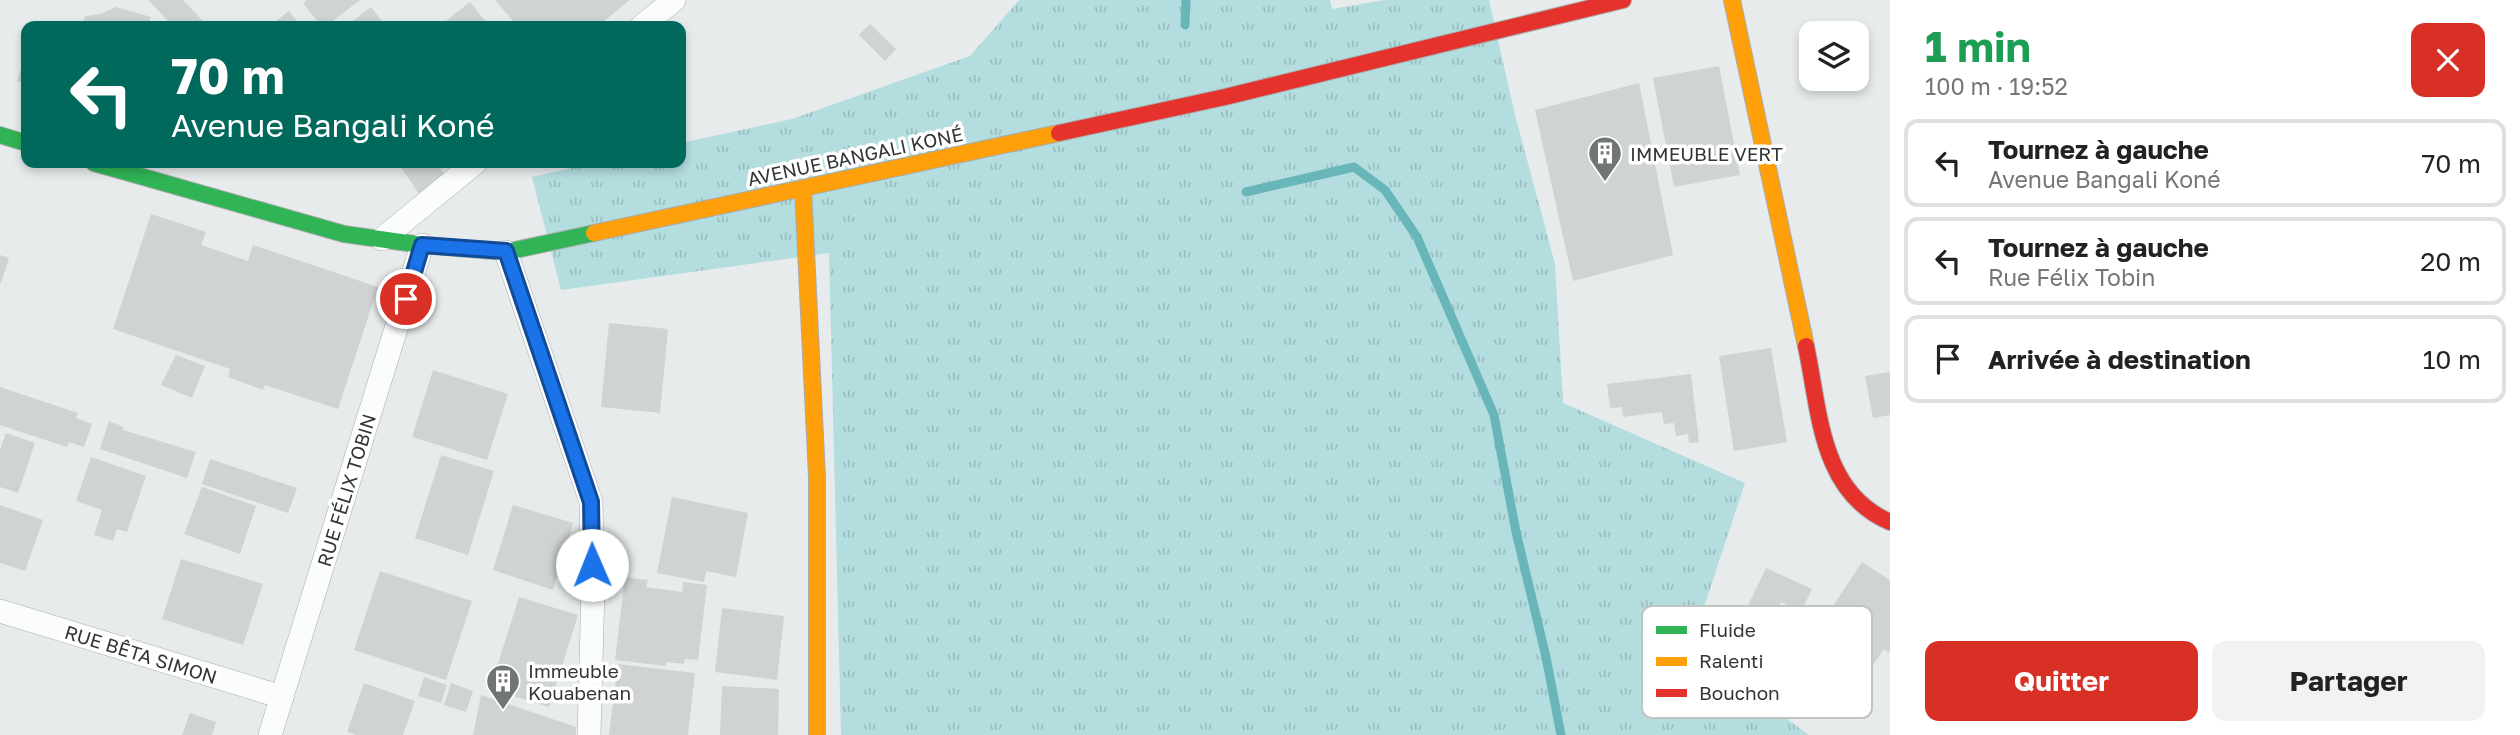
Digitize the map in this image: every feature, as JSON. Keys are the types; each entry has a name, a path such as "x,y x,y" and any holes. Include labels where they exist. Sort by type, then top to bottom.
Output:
{"street":[{"path":"648,21 674,0"},
{"name":"AVENUE BANGALI KONÉ","path":"111,168 265,214 344,234 422,245 506,251 1226,97 1623,0"},
{"path":"1732,0 1829,456 1842,490 1870,514 1890,522"},
{"path":"0,135 21,141"},
{"path":"382,239 469,168"},
{"path":"803,188 817,477 817,735"},
{"name":"RUE FÉLIX TOBIN","path":"270,735 422,245"},
{"path":"506,251 591,502 593,588 589,735"},
{"name":"RUE BÊTA SIMON","path":"0,611 282,697"}],"green space":[{"path":"1019,0 1330,0 1332,9 1385,0 1489,0 1515,115 1555,264 1563,403 1745,483 1704,606 1642,606 1642,718 1785,718 1809,735 841,735 829,253 561,290 532,177 572,168 686,168 686,142 792,119 970,56"}],"building":[{"path":"148,0 183,0 203,21 168,21"},
{"path":"307,0 360,0 333,21 317,21 303,3"},
{"path":"495,0 630,0 604,21 513,21"},
{"path":"470,2 485,21 446,21"},
{"path":"116,7 151,17 150,21 84,21 85,16 100,14"},
{"path":"371,7 382,21 353,21"},
{"path":"289,11 297,21 276,21"},
{"path":"870,24 896,49 885,61 859,35"},
{"path":"1719,66 1740,175 1674,187 1653,78"},
{"name":"IMMEUBLE VERT","path":"1639,83 1673,255 1573,281 1535,110"},
{"path":"401,168 440,168 445,175 419,194"},
{"path":"151,214 206,232 201,245 248,261 253,245 378,287 338,409 265,385 263,390 228,377 230,369 113,329"},
{"path":"0,255 9,258 1,283 0,283"},
{"path":"609,323 668,329 660,413 601,407"},
{"path":"1771,348 1787,442 1734,451 1719,356"},
{"path":"176,355 205,366 192,398 161,385"},
{"path":"433,370 508,394 487,460 412,437"},
{"path":"1890,372 1890,415 1873,418 1865,376"},
{"path":"1691,374 1699,442 1689,443 1688,434 1676,436 1674,423 1664,424 1662,412 1623,417 1622,407 1610,408 1607,384"},
{"path":"0,387 78,413 76,418 92,424 84,447 69,442 67,447 0,425"},
{"path":"109,421 124,427 123,430 196,452 187,478 100,449"},
{"path":"6,433 35,443 18,493 0,487 0,450"},
{"path":"441,455 494,471 468,555 415,538"},
{"path":"91,457 146,476 127,532 117,529 113,541 94,535 102,510 76,501"},
{"path":"210,459 297,488 288,513 202,484"},
{"path":"202,487 256,506 240,554 184,534"},
{"path":"672,497 748,513 736,577 706,571 704,582 657,573"},
{"path":"0,505 43,520 25,571 0,563"},
{"path":"513,505 573,523 553,590 493,570"},
{"path":"181,559 263,584 243,645 162,619"},
{"path":"1862,562 1890,580 1888,653 1884,649 1872,664 1872,606 1833,606"},
{"path":"1766,568 1812,589 1804,606 1789,606 1781,602 1779,606 1748,606"},
{"path":"380,571 472,601 446,680 354,650"},
{"path":"625,577 648,580 646,587 682,592 683,582 707,585 698,660 685,659 684,664 666,662 666,666 615,660"},
{"path":"519,597 578,615 549,707 490,689"},
{"path":"722,608 784,616 777,680 715,672"},
{"path":"618,664 695,673 688,735 609,735"},
{"path":"424,677 447,685 441,703 418,696"},
{"path":"364,683 415,701 403,735 356,735 347,732"},
{"path":"451,683 473,691 466,712 444,705"},
{"path":"722,686 779,689 778,735 720,735"},
{"name":"Immeuble Kouabenan","path":"481,695 576,727 576,735 473,735"},
{"path":"190,713 216,722 212,735 182,735"}],"waterway":[{"path":"1185,25 1186,0"},
{"path":"1246,192 1354,167 1385,190 1417,237 1494,415 1516,532 1546,657 1561,735"}],"traffic: fast":[{"path":"0,135 21,141"},
{"path":"112,168 344,234 422,245 506,252 594,233"}],"traffic: slow":[{"path":"1732,0 1806,346"},
{"path":"594,233 1059,133"},
{"path":"803,189 817,477 817,735"}],"traffic: jam":[{"path":"1059,133 1225,97 1623,0"},
{"path":"1806,346 1820,423 1836,471 1849,491 1867,509 1890,522"}],"place":[{"name":"IMMEUBLE VERT","path":"1605,183"},
{"name":"Immeuble Kouabenan","path":"503,711"}],"route":[{"path":"406,299 422,245 506,251 591,502 592,565"}]}
